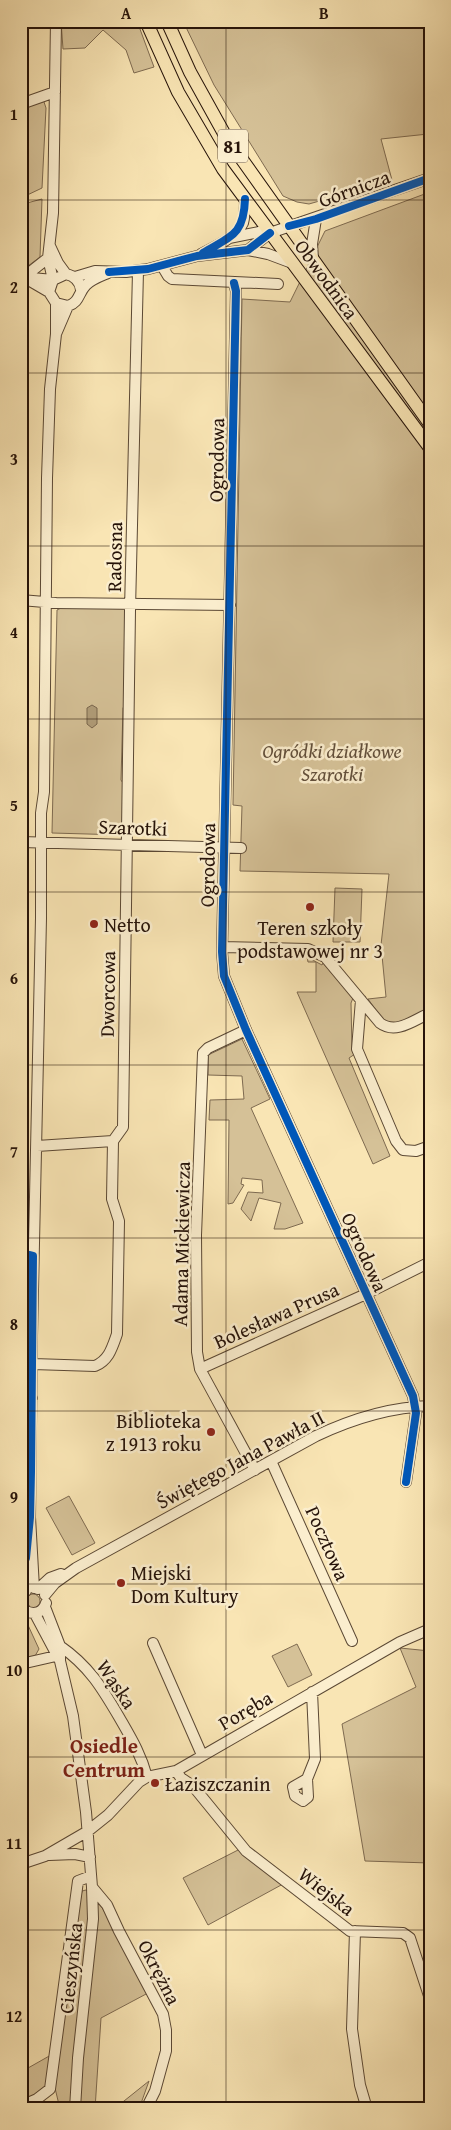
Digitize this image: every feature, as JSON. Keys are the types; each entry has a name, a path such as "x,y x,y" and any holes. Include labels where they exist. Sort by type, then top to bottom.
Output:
{"main road":[{"name":"Obwodnica","path":"146,21 178,92 214,154 292,263 430,448"},
{"name":"Obwodnica","path":"167,21 207,105 226,137 430,424"}],"street":[{"path":"50,292 54,280 48,258 53,213 56,21"},
{"path":"21,104 55,92"},
{"name":"Górnicza","path":"270,233 316,219 430,178"},
{"path":"197,256 228,238 243,223 245,199"},
{"name":"Górnicza","path":"313,258 312,244 316,219"},
{"path":"228,238 259,232 270,233"},
{"path":"248,250 270,233"},
{"path":"50,245 58,263 80,286 81,290"},
{"path":"23,277 54,280 57,277 95,271 138,271 197,256 248,250 268,254 292,263"},
{"path":"23,277 48,258"},
{"path":"162,266 172,279 226,280 234,283 278,284"},
{"name":"Radosna","path":"127,844 130,603 138,271"},
{"path":"56,334 68,306 77,301 81,290 91,281 109,272"},
{"path":"23,277 50,292 56,303 56,334 49,418 45,602 44,792 41,842 37,1146 33,1256 30,1517 33,1570 27,1597"},
{"name":"Ogrodowa","path":"234,283 236,291 222,947 224,976 246,1030 413,1396 416,1407"},
{"path":"56,303 68,306"},
{"path":"21,600 230,605"},
{"name":"Szarotki","path":"21,842 241,848"},
{"name":"Dworcowa","path":"33,1364 95,1366 103,1362 112,1349 116,1334 119,1221 112,1199 113,1141 123,1127 127,844"},
{"path":"222,947 308,949 325,957 380,1023 387,1028 396,1029 430,1013"},
{"path":"361,1000 357,1049 396,1141 403,1150 416,1151 430,1146"},
{"name":"Adama Mickiewicza","path":"246,1030 208,1048 203,1053 196,1235 197,1352 200,1369 255,1470"},
{"path":"37,1146 113,1141"},
{"path":"21,1253 33,1256"},
{"name":"Bolesława Prusa","path":"200,1369 366,1294 430,1262"},
{"path":"21,1398 32,1398"},
{"name":"Świętego Jana Pawła II","path":"27,1597 55,1583 76,1568 339,1425 368,1415 430,1406"},
{"path":"406,1482 416,1407"},
{"name":"Pocztowa","path":"271,1461 352,1641"},
{"path":"30,1517 27,1534 27,1597 30,1614 35,1614 45,1607"},
{"name":"Świętego Jana Pawła II","path":"27,1597 50,1578 76,1568"},
{"path":"33,1570 50,1578"},
{"path":"27,1597 45,1607 59,1654"},
{"path":"35,1614 59,1654"},
{"name":"Poręba","path":"46,1856 88,1831 108,1815 139,1782 147,1777 176,1771 400,1642 430,1629"},
{"path":"153,1643 202,1755"},
{"path":"21,1664 59,1654"},
{"name":"Wąska","path":"59,1654 76,1656 96,1678 141,1755 147,1777"},
{"name":"Cieszyńska","path":"59,1654 73,1716 88,1831 92,1887 93,1919 74,2109"},
{"path":"307,1779 315,1759 312,1692"},
{"name":"Wiejska","path":"176,1771 181,1778 193,1786 246,1851 350,1931 355,1931 352,2029 360,2085 367,2109"},
{"path":"21,1864 46,1856 75,1854 90,1857"},
{"path":"21,2106 37,2099 50,2089 78,1881 91,1876"},
{"name":"Okrężna","path":"92,1887 107,1905 163,2014 166,2030 166,2051 155,2091 146,2109"},
{"path":"355,1931 403,1933 410,1938 430,1999"}],"green space":[{"path":"61,21 137,21 154,67 134,73 126,50 103,30 85,48 63,49"},
{"path":"183,21 430,21 430,137 428,134 381,139 392,180 309,204 297,202 283,196 214,85"},
{"path":"43,99 46,108 42,188 21,198 21,109"},
{"name":"Ogródki działkowe Szarotki","path":"430,192 430,1012 393,1026 384,1021 368,999 386,997 381,945 389,874 240,871 242,806 233,805 242,299 290,302 325,231"},
{"path":"42,199 40,257 28,266 21,265 21,208 27,203"},
{"path":"61,608 124,608 126,610 126,703 123,708 121,780 124,785 123,835 52,833 57,610"},
{"path":"335,888 362,889 360,942 333,942"},
{"path":"307,957 322,965 323,963 353,998 351,1003 352,1049 355,1054 349,1058 390,1156 373,1164 297,992 316,992 316,962 308,962"},
{"path":"242,1039 270,1099 251,1108 303,1223 285,1229 274,1229 281,1203 259,1198 251,1221 241,1209 248,1192 263,1193 262,1180 242,1178 241,1184 244,1185 233,1203 228,1204 229,1120 209,1120 210,1100 244,1099 242,1076 208,1075 208,1055"},
{"path":"69,1496 95,1543 72,1555 46,1508"},
{"path":"30,1594 36,1594 40,1601 36,1608 30,1608 26,1604 26,1598"},
{"path":"21,1622 27,1623 39,1649 35,1656 21,1660"},
{"path":"297,1644 312,1675 288,1687 272,1656"},
{"path":"400,1648 430,1651 430,1863 365,1861 342,1724 416,1687"},
{"path":"240,1849 283,1884 208,1925 183,1878"},
{"path":"86,1890 103,1909 148,1993 101,2018 95,2109 60,2109 55,2088 21,2106 21,2072 51,2055 82,1891"},
{"path":"149,2081 139,2109 114,2109"}],"shaded area":[{"path":"92,705 97,708 97,724 92,728 87,724 87,708"}],"railway":[{"path":"21,24 25,21"}],"cycle path":[{"path":"289,226 316,219 430,178"},
{"path":"203,253 228,238 239,227 244,211 245,199"},
{"path":"109,272 148,269 197,256 248,250 270,233"},
{"path":"234,283 236,291 222,952 224,976 246,1030 413,1396 416,1413 406,1482"},
{"path":"21,1253 33,1256 30,1517 26,1558"}],"place":[{"name":"Teren szkoły podstawowej nr 3","path":"310,907"},
{"name":"Netto","path":"94,924"},
{"name":"Biblioteka z 1913 roku","path":"211,1432"},
{"name":"Miejski Dom Kultury","path":"121,1583"},
{"name":"Łaziszczanin","path":"155,1783"}],"district":[{"name":"Osiedle Centrum","path":"104,1757"}]}
